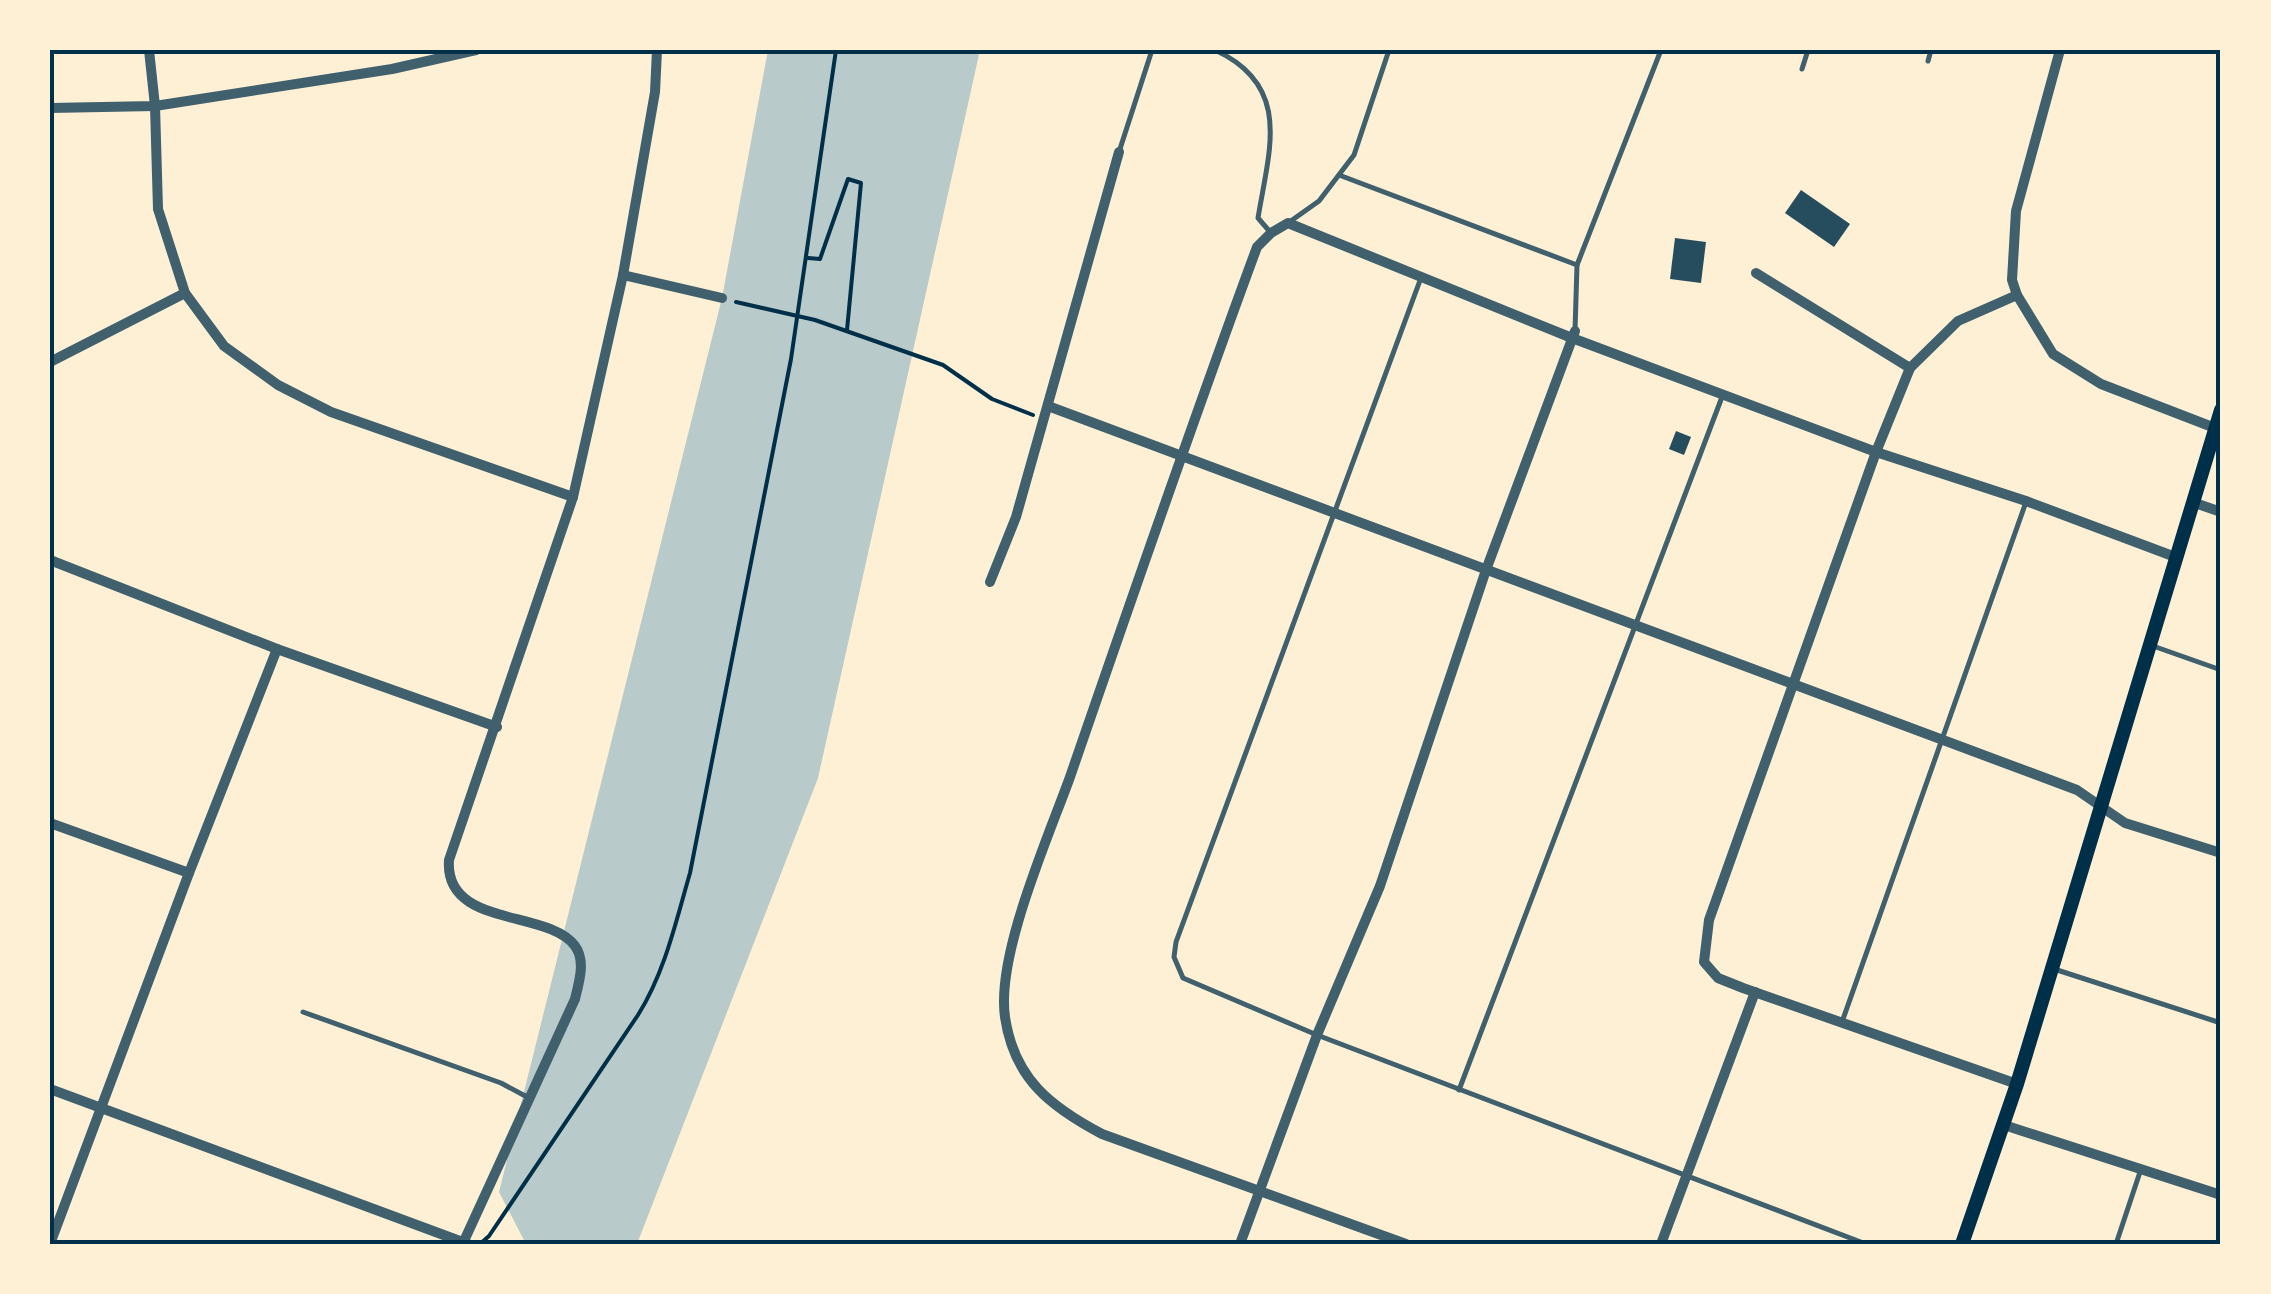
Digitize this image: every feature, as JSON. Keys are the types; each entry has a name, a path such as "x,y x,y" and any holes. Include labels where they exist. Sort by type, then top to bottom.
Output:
{"main road":[{"path":"1962,1244 2017,1084 2221,410"}],"street":[{"path":"148,50 155,106 158,209 185,293 224,346 250,368 331,412 573,497"},
{"path":"50,108 155,106 392,69 476,50"},
{"path":"50,1089 466,1243 575,999 581,964 576,946 562,935 469,901 448,875 449,860 573,497 624,276 655,92 657,50"},
{"path":"2060,50 2016,211 2012,280 2017,295 2054,354 2101,384 2215,428"},
{"path":"990,582 1016,517 1119,152"},
{"path":"1406,1244 1102,1134 1065,1114 1038,1091 1015,1054 1005,1016 1006,978 1027,901 1179,456 1258,248 1270,232 1288,223 1876,452 2026,501 2178,558"},
{"path":"1756,272 1910,368"},
{"path":"624,276 722,298"},
{"path":"50,362 185,293"},
{"path":"2017,295 1958,322 1910,368 1876,452 1709,920 1704,962 1718,978 2017,1084"},
{"path":"1240,1244 1317,1034 1380,886 1486,570 1574,334"},
{"path":"1048,406 2077,790 2125,824 2221,853"},
{"path":"2195,503 2221,512"},
{"path":"50,560 277,649 497,727"},
{"path":"50,1244 188,873 277,649"},
{"path":"50,823 188,873"},
{"path":"1661,1244 1756,992"},
{"path":"2004,1124 2221,1196"}],"lane":[{"path":"1119,152 1152,50"},
{"path":"1215,50 1258,80 1269,104 1273,131 1258,218 1270,232"},
{"path":"1288,223 1319,201 1354,155 1389,50"},
{"path":"1574,334 1577,264 1661,50"},
{"path":"1802,69 1808,50"},
{"path":"1928,61 1931,50"},
{"path":"1339,175 1577,264"},
{"path":"1422,275 1176,942 1174,957 1183,978 1460,1090 1866,1244"},
{"path":"1460,1090 1723,394"},
{"path":"1842,1022 2026,501"},
{"path":"2150,644 2221,670"},
{"path":"2052,968 2221,1023"},
{"path":"303,1012 501,1083 530,1098"},
{"path":"2116,1244 2141,1169"}],"path":[{"path":"480,1244 649,997 669,944 690,873 791,358 836,50"},
{"path":"808,258 820,259 848,180 861,183 846,330"},
{"path":"722,298 846,330 943,365 992,399 1044,419"}],"shaded area":[{"path":"768,50 980,50 818,778 637,1244 526,1244 499,1192 722,298"}],"building":[{"path":"1801,190 1850,224 1834,247 1785,213"},
{"path":"1675,238 1706,242 1701,283 1670,279"},
{"path":"1676,431 1691,437 1684,455 1669,449"}]}
